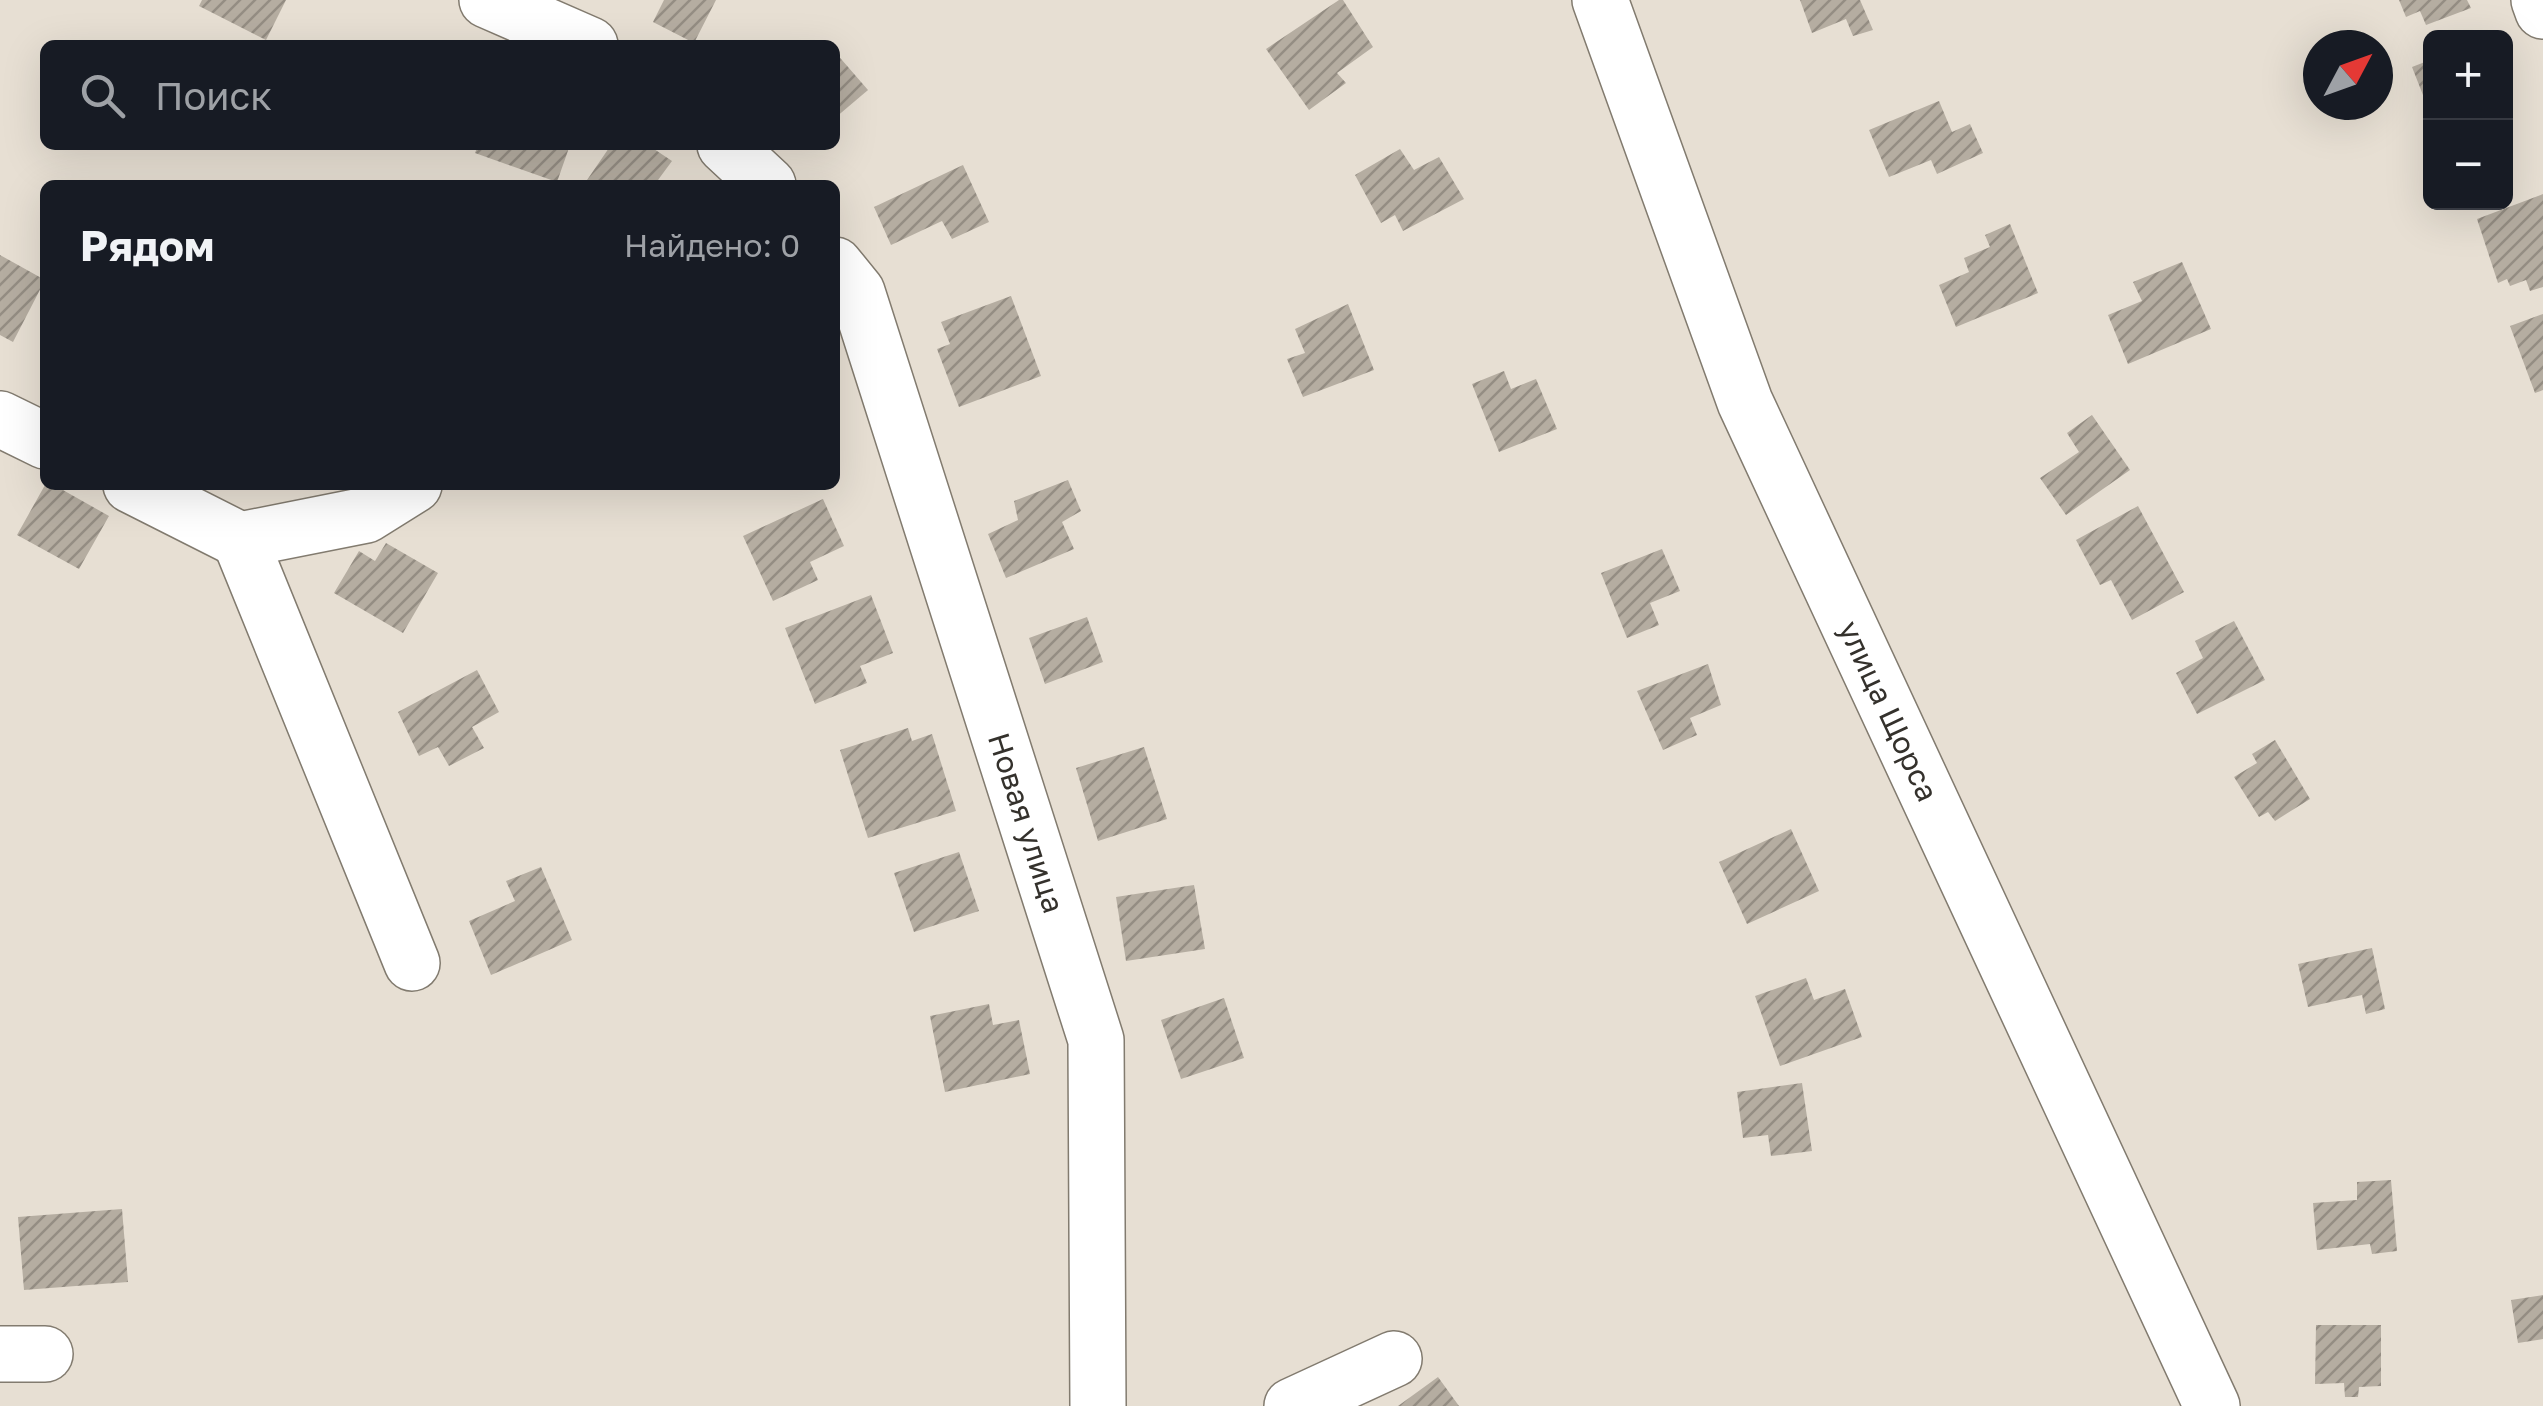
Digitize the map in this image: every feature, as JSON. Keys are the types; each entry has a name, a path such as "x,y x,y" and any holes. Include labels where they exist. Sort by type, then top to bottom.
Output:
{"street":[{"path":"488,0 579,40"},
{"name":"улица Щорса","path":"1600,0 1745,402 2212,1406"},
{"path":"2539,0 2543,11"},
{"path":"731,150 763,180"},
{"name":"Новая улица","path":"840,271 857,292 1096,1040 1098,1406"},
{"path":"0,419 40,439"},
{"path":"141,490 240,540 366,514 406,490"},
{"path":"240,540 412,962"},
{"path":"1292,1406 1394,1359"}],"building":[{"path":"202,0 286,0 266,40 199,6"},
{"path":"664,0 716,0 696,40 653,22"},
{"path":"1343,0 1373,47 1337,73 1346,83 1309,110 1266,49"},
{"path":"1800,0 1860,0 1873,30 1853,36 1846,19 1812,33"},
{"path":"2399,0 2467,0 2471,8 2426,25 2420,11 2406,17"},
{"path":"840,58 868,90 840,114"},
{"path":"2423,63 2423,95 2412,67"},
{"path":"1939,101 1952,132 1970,124 1983,153 1937,174 1931,160 1889,177 1869,130"},
{"path":"1400,149 1414,170 1439,157 1464,199 1403,231 1395,215 1381,223 1355,175"},
{"path":"476,150 568,150 558,180 475,153"},
{"path":"608,150 656,150 672,161 658,180 587,180"},
{"path":"963,165 989,222 952,239 942,221 891,245 874,207"},
{"path":"2543,194 2543,287 2530,291 2526,280 2510,286 2507,279 2498,283 2477,219 2513,210 2513,205"},
{"path":"2010,224 2038,293 1956,327 1939,285 1969,272 1964,258 1990,247 1985,235"},
{"path":"0,255 40,277 40,290 13,342 0,335"},
{"path":"2182,262 2211,329 2128,364 2108,315 2142,301 2133,282"},
{"path":"1011,296 1041,376 959,407 937,349 950,344 941,322"},
{"path":"1348,304 1374,370 1303,397 1287,359 1305,353 1295,329"},
{"path":"2543,314 2543,390 2535,393 2510,326"},
{"path":"1504,371 1511,389 1536,379 1557,429 1499,452 1472,384"},
{"path":"2092,415 2130,470 2066,515 2040,478 2079,452 2067,433"},
{"path":"1068,480 1081,511 1062,522 1074,549 1006,578 988,534 1018,520 1014,501"},
{"path":"42,490 63,490 109,516 79,569 17,535"},
{"path":"823,499 844,546 810,562 818,580 773,601 743,536"},
{"path":"2138,506 2184,592 2132,620 2111,580 2100,585 2076,540"},
{"path":"386,543 438,573 403,633 334,593 359,551 375,561"},
{"path":"1662,549 1680,591 1650,603 1659,625 1627,638 1601,573"},
{"path":"871,595 893,653 860,666 867,683 815,704 785,628"},
{"path":"1087,617 1103,662 1045,684 1029,638"},
{"path":"2234,621 2265,680 2197,714 2176,673 2203,658 2195,641"},
{"path":"1708,664 1721,705 1690,718 1697,735 1663,750 1637,691"},
{"path":"477,670 499,712 472,727 484,748 449,766 438,747 419,756 398,712"},
{"path":"908,728 912,741 932,734 956,811 868,838 840,750"},
{"path":"2275,740 2310,799 2275,821 2268,812 2259,817 2234,777 2257,763 2252,754"},
{"path":"1144,747 1167,819 1098,841 1076,768"},
{"path":"1791,829 1819,891 1747,924 1719,862"},
{"path":"959,852 979,911 914,932 894,873"},
{"path":"541,867 572,940 491,975 469,921 515,901 506,881"},
{"path":"1194,885 1205,949 1126,961 1116,897"},
{"path":"2372,948 2385,1009 2366,1014 2362,995 2308,1007 2298,964"},
{"path":"1806,978 1814,1000 1845,989 1862,1037 1780,1066 1755,996"},
{"path":"1224,998 1244,1058 1181,1079 1161,1020"},
{"path":"989,1004 993,1025 1019,1020 1030,1074 945,1092 930,1016"},
{"path":"1802,1083 1812,1151 1771,1156 1768,1135 1743,1138 1737,1092"},
{"path":"2391,1180 2397,1251 2372,1254 2370,1244 2317,1250 2313,1203 2357,1200 2357,1182"},
{"path":"122,1209 128,1282 24,1290 18,1217"},
{"path":"2543,1295 2543,1339 2518,1343 2511,1300"},
{"path":"2316,1325 2381,1325 2381,1386 2359,1387 2358,1397 2345,1397 2344,1383 2315,1384"},
{"path":"1438,1377 1459,1406 1398,1406"}]}
